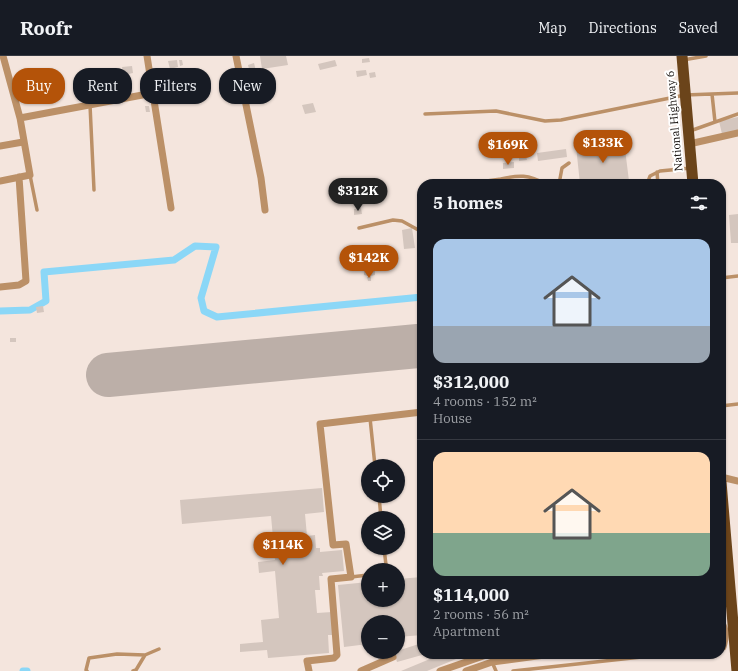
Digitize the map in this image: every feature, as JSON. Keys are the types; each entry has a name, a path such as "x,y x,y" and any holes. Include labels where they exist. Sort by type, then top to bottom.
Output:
{"highway":[{"name":"National Highway 6","path":"682,58 689,132 686,169 691,179"},
{"path":"726,541 737,671"}],"street":[{"path":"0,181 30,175 20,118 3,56"},
{"path":"147,56 149,68"},
{"path":"236,56 261,178 265,210"},
{"path":"20,118 140,95"},
{"path":"155,104 171,208"},
{"path":"689,144 738,133"},
{"path":"0,146 23,142"},
{"path":"0,287 19,285 26,281 19,177"},
{"path":"309,671 307,661 334,658 337,655 331,579 351,577 346,544 333,545 320,424 417,413"},
{"path":"726,478 738,481"},
{"path":"726,617 732,612"},
{"path":"726,648 735,650"},
{"path":"361,671 388,659"},
{"path":"440,671 475,659"},
{"path":"466,671 492,662 514,659"}],"lane":[{"path":"682,58 706,56"},
{"path":"712,94 715,122"},
{"path":"425,114 496,111 545,121 553,121 685,95 738,94"},
{"path":"90,105 94,190"},
{"path":"689,132 738,114"},
{"path":"560,179 562,168 569,163"},
{"path":"649,179 650,176 657,172 686,169"},
{"path":"657,172 658,179"},
{"path":"30,175 37,210"},
{"path":"501,179 519,175 533,179"},
{"path":"360,228 393,220 402,221 417,229"},
{"path":"726,277 738,276"},
{"path":"726,405 738,404"},
{"path":"370,418 374,459"},
{"path":"351,577 361,576"},
{"path":"87,671 89,658 117,654 145,655 159,649"},
{"path":"133,671 136,670 145,655"},
{"path":"513,671 623,659"},
{"path":"492,662 496,671"}],"building":[{"path":"260,56 286,56 288,65 262,68"},
{"path":"369,58 370,62 362,63 362,59"},
{"path":"177,60 178,67 170,68 168,61"},
{"path":"179,60 182,60 183,65 180,66"},
{"path":"335,60 337,66 320,70 318,64"},
{"path":"254,63 255,68 249,68 248,65"},
{"path":"132,66 133,73 132,68 122,67"},
{"path":"366,70 367,75 357,77 356,71"},
{"path":"375,72 376,77 370,78 369,73"},
{"path":"313,103 316,112 305,114 302,105"},
{"path":"145,106 149,106 150,112 146,112"},
{"path":"738,117 738,131 722,134 719,121"},
{"path":"624,141 629,179 579,179 576,146"},
{"path":"566,149 567,157 538,161 537,153"},
{"path":"526,156 527,160 519,161 519,158"},
{"path":"514,162 514,168 503,169 503,163"},
{"path":"361,208 362,214 354,215 354,209"},
{"path":"738,214 738,243 731,243 729,215"},
{"path":"412,228 415,248 404,249 402,230"},
{"path":"375,270 375,275 371,276 371,271"},
{"path":"364,271 368,272 368,276 364,275"},
{"path":"371,276 371,281 368,281 367,277"},
{"path":"43,306 44,312 37,313 36,307"},
{"path":"10,338 16,338 16,342 10,342"},
{"path":"322,488 324,512 305,514 307,536 315,535 316,548 320,548 320,552 342,550 344,571 322,573 323,576 319,576 320,590 315,590 317,613 332,612 334,635 328,635 329,653 268,658 267,650 240,652 240,644 263,642 261,620 279,618 275,571 259,573 258,562 275,560 271,516 182,524 180,500"},
{"path":"417,577 417,635 405,636 405,615 361,615 361,645 344,647 338,585 361,583 361,607 405,607 405,578"},
{"path":"417,645 417,656 397,662 396,659 405,659 405,648"},
{"path":"430,659 456,659 427,671 401,671"}],"waterway":[{"path":"0,311 30,310 46,301 44,272 174,260 195,246 216,247 201,298 204,311 217,317 417,297"}],"runway":[{"path":"108,375 417,346"}]}
